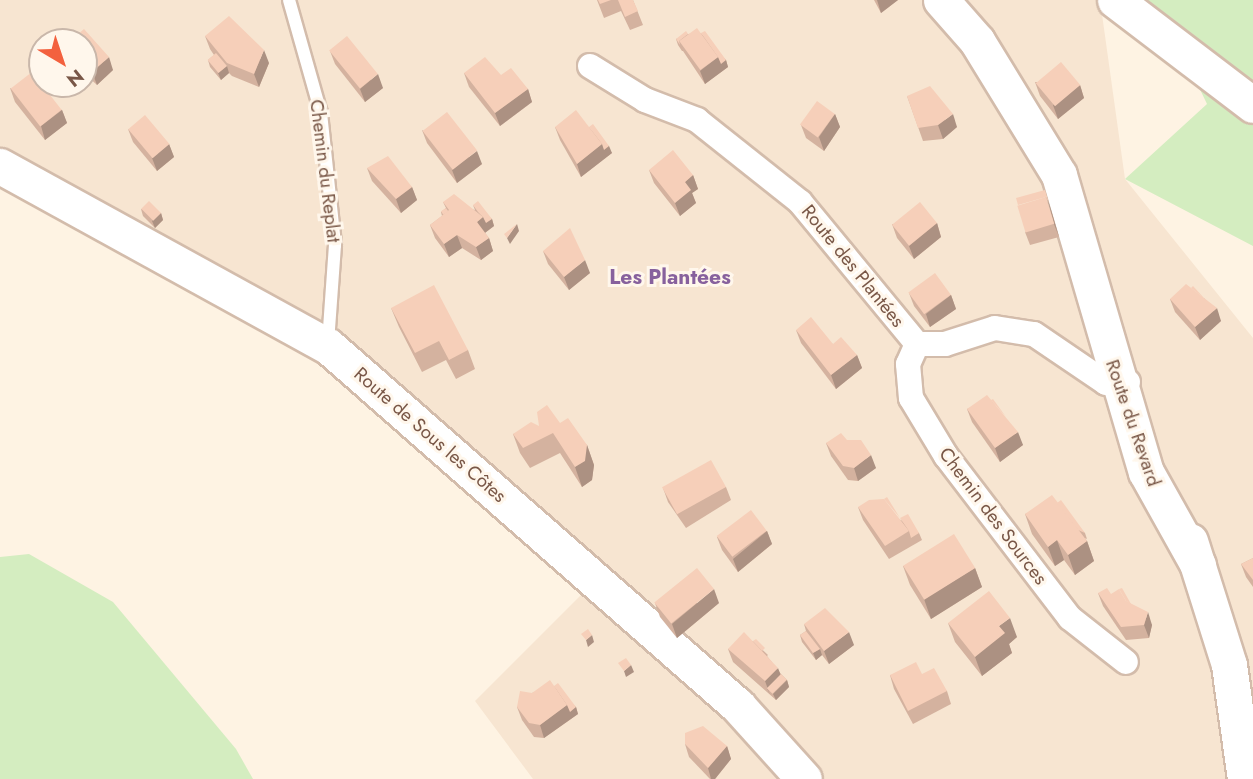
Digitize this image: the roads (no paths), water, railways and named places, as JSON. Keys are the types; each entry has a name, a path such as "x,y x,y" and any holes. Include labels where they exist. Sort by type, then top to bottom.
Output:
{"street":[{"name":"Route du Revard","path":"941,0 977,41"},
{"name":"Route du Revard","path":"960,0 977,41 1059,175 1126,383 1146,472 1198,565 1248,730 1245,779"},
{"path":"1115,0 1253,105"},
{"name":"Route des Plantées","path":"590,66 645,100 697,120 800,202 917,344 945,344 995,328 1034,334 1126,383"},
{"name":"Route de Sous les Côtes","path":"0,166 328,346 738,706 804,779"},
{"name":"Chemin des Sources","path":"917,344 908,364 911,398 946,456 1070,618 1126,662"}],"lane":[{"name":"Chemin du Replat","path":"289,0 321,113 335,246 328,346"}],"district":[{"name":"Les Plantées","path":"670,277"}]}
